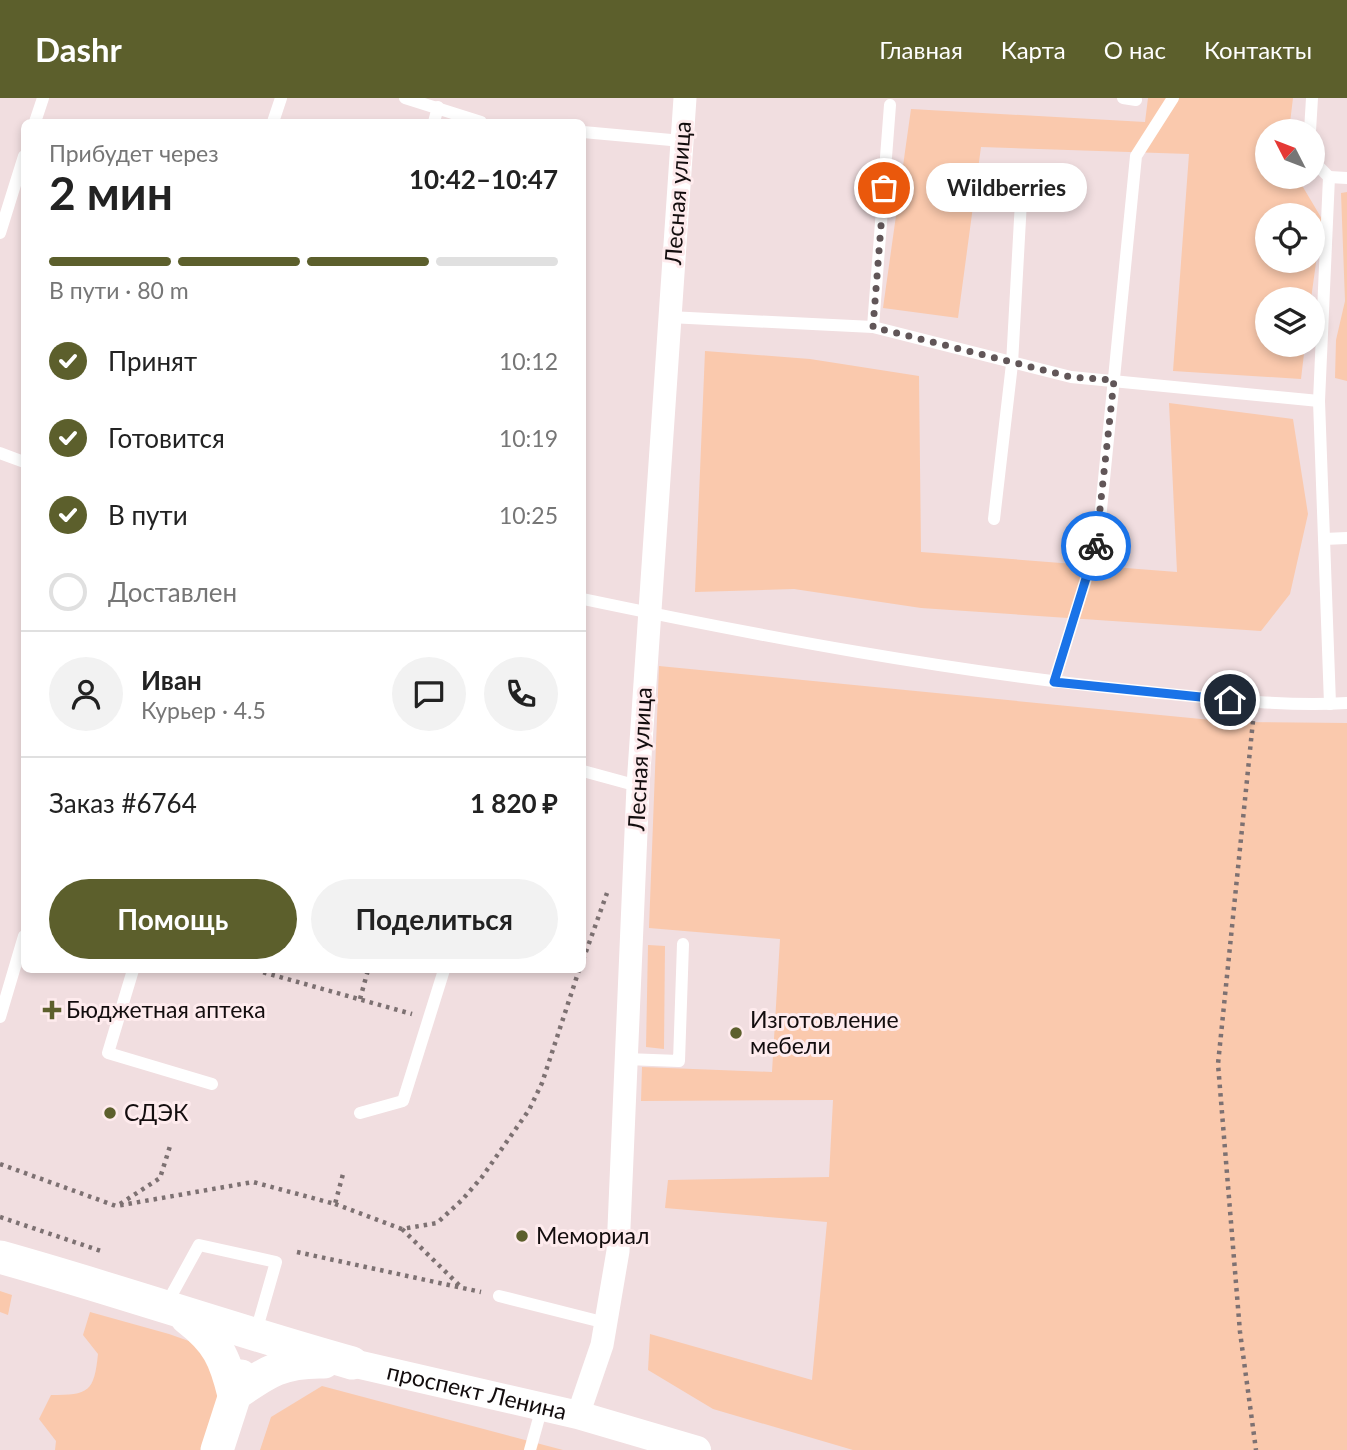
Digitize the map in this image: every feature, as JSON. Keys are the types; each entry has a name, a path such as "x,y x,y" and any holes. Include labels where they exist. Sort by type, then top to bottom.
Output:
{"main road":[{"name":"проспект Ленина","path":"0,1257 352,1363"},
{"path":"172,1310 215,1343 227,1365 234,1395"},
{"path":"218,1450 255,1335"},
{"path":"234,1395 271,1370 291,1364 352,1363"}],"street":[{"name":"Лесная улица","path":"578,1415 602,1345 618,1251 638,786 685,98"},
{"name":"проспект Ленина","path":"352,1363 578,1415 680,1448"}],"lane":[{"path":"36,119 43,98"},
{"path":"274,119 281,98"},
{"path":"405,98 472,119"},
{"path":"1054,682 1098,540 1136,156 1173,98"},
{"path":"1311,119 1312,98"},
{"path":"873,327 890,105"},
{"path":"435,119 438,107"},
{"path":"586,132 682,141"},
{"path":"0,233 21,166"},
{"path":"1325,173 1329,177 1347,178"},
{"path":"1329,177 1318,401 1330,704"},
{"path":"994,519 1013,364 1022,183"},
{"path":"669,317 873,327 1071,377 1318,401"},
{"path":"0,453 21,461"},
{"path":"1324,539 1347,538"},
{"path":"586,600 880,655 1054,682 1255,702 1347,703"},
{"path":"586,772 638,786"},
{"path":"626,1059 679,1061 683,944"},
{"path":"0,1017 21,946"},
{"path":"132,973 108,1054 212,1084"},
{"path":"360,1113 403,1101 443,973"},
{"path":"172,1310 199,1245 276,1262 255,1335"},
{"path":"499,1296 606,1323"},
{"path":"530,1450 542,1407"}],"path":[{"path":"1255,702 1218,1064 1240,1332 1256,1450"},
{"path":"586,952 608,890"},
{"path":"276,973 429,1018"},
{"path":"360,999 367,973"},
{"path":"402,1229 437,1223 482,1177 500,1153 529,1110 542,1083 578,973"},
{"path":"116,1206 160,1178 171,1143"},
{"path":"0,1164 116,1206 253,1182 335,1204 402,1229 462,1288"},
{"path":"335,1204 343,1174"},
{"path":"0,1217 104,1252"},
{"path":"298,1252 499,1296"}],"shaded area":[{"path":"1148,98 1293,98 1290,119 1255,119 1255,189 1304,189 1312,203 1255,203 1255,273 1315,273 1313,287 1255,287 1255,357 1304,357 1301,379 1173,371 1189,154 981,147 958,318 883,308 911,109 1145,122"},
{"path":"1347,192 1347,381 1335,378 1336,340 1345,301 1341,193"},
{"path":"705,351 810,359 919,376 921,552 1177,572 1169,403 1293,419 1308,514 1290,594 1261,631 921,608 794,589 695,592"},
{"path":"659,666 1232,722 1347,723 1347,1450 853,1450 713,1409 648,1370 650,1334 812,1380 827,1222 665,1208 668,1180 829,1177 833,1100 641,1101 642,1067 772,1072 780,939 649,928"},
{"path":"648,945 665,946 664,1049 646,1047"},
{"path":"0,1291 12,1295 8,1315 0,1312"},
{"path":"90,1312 200,1345 225,1382 204,1450 55,1450 56,1441 39,1419 51,1395 82,1392 91,1384 98,1354 83,1335"},
{"path":"322,1386 563,1450 260,1450 271,1417"}],"way so far":[{"path":"884,188 873,327 1071,377 1114,380 1096,546"}],"place":[{"name":"Wildberries","path":"884,188"},
{"name":"Бюджетная аптека","path":"52,1010"},
{"name":"Изготовление мебели","path":"736,1033"},
{"name":"СДЭК","path":"110,1113"},
{"name":"Мемориал","path":"522,1236"}],"route":[{"path":"1096,546 1054,682 1230,700"}]}
